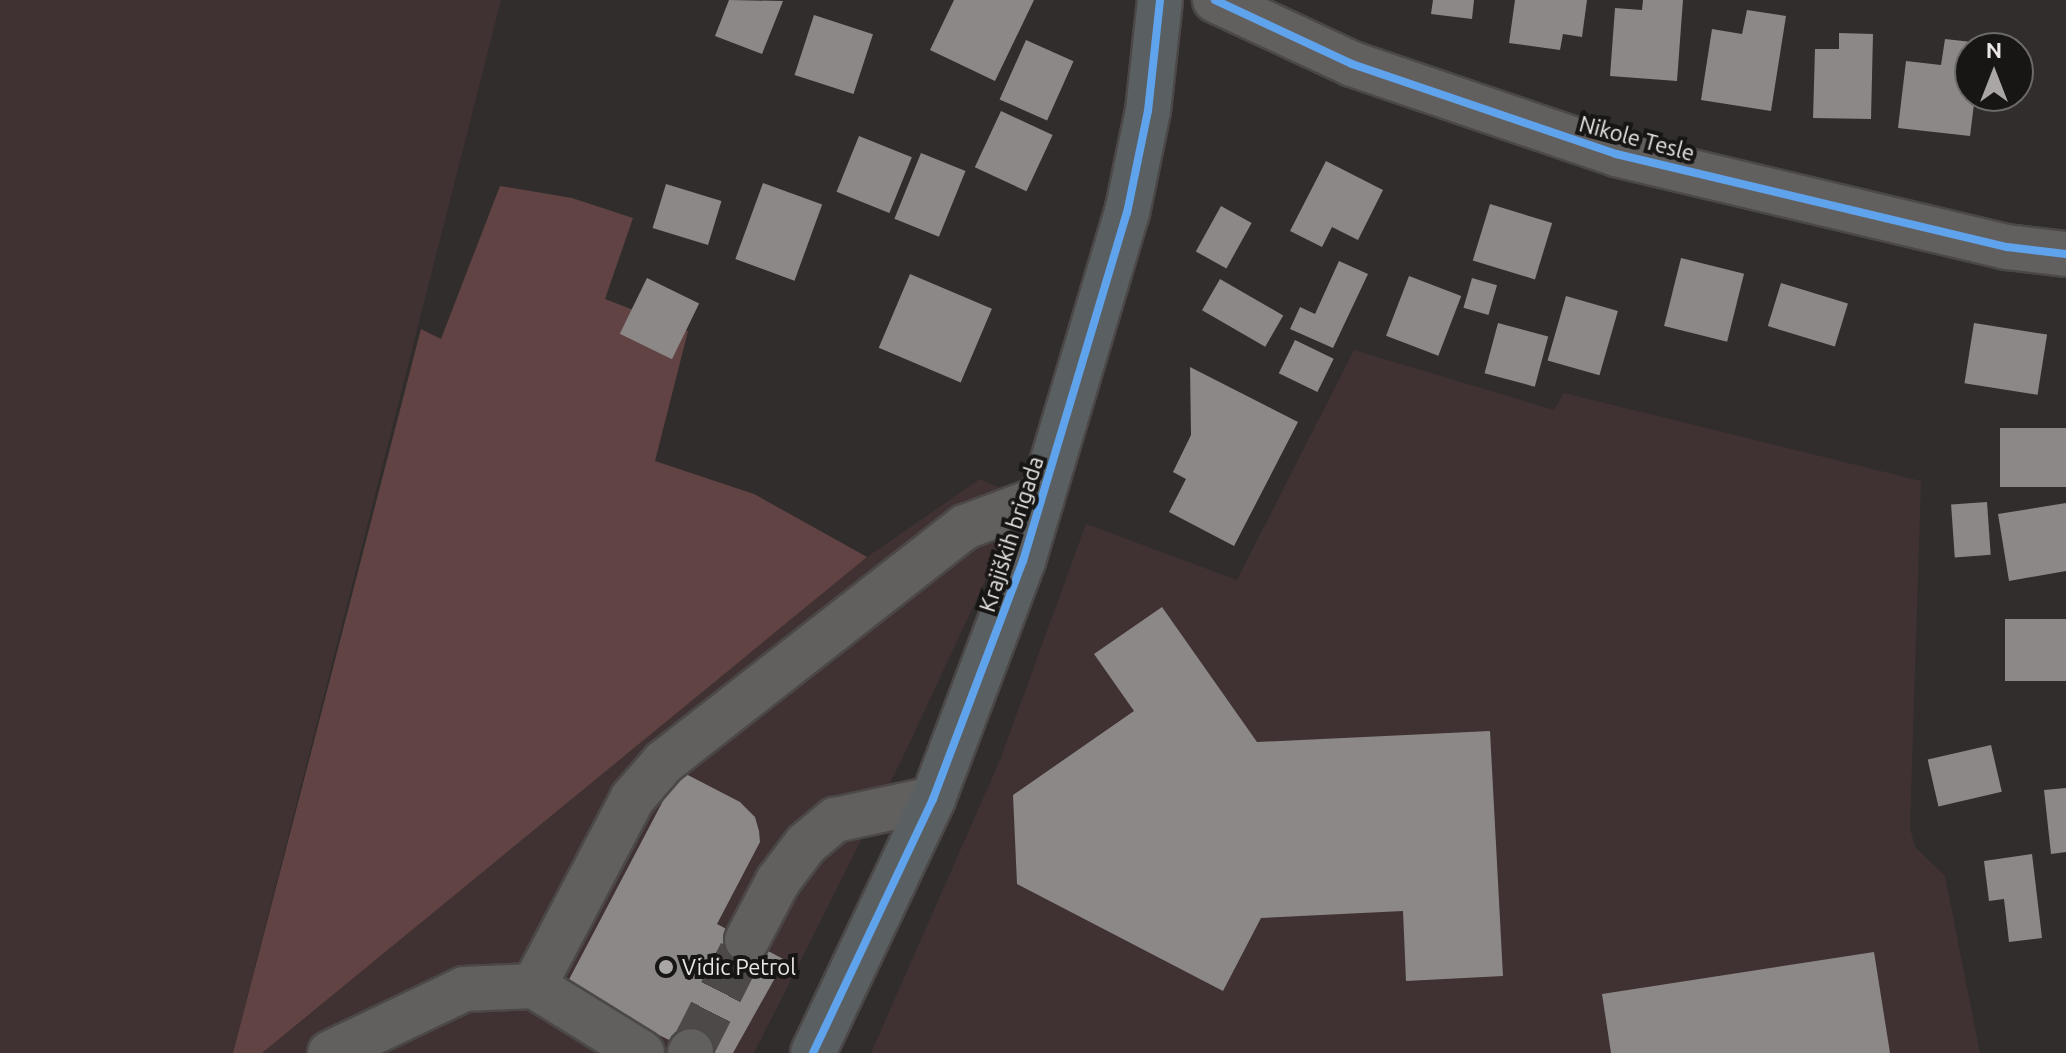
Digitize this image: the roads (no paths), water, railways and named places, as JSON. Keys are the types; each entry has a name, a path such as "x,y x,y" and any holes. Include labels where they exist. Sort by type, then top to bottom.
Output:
{"main road":[{"name":"Krajiških brigada","path":"813,1053 933,799 1000,627 1127,213 1148,111 1160,0"}],"street":[{"name":"Nikole Tesle","path":"1215,0 1352,64 1616,154 2007,247 2066,254"},
{"path":"534,986 632,799 664,762 965,527 1042,498"},
{"path":"747,940 778,881 806,844 835,820 933,799"},
{"path":"330,1053 464,989 534,986 642,1053"}],"tunnel":[{"path":"691,1051 747,940"}],"place":[{"name":"Vidic Petrol","path":"666,967"}]}
